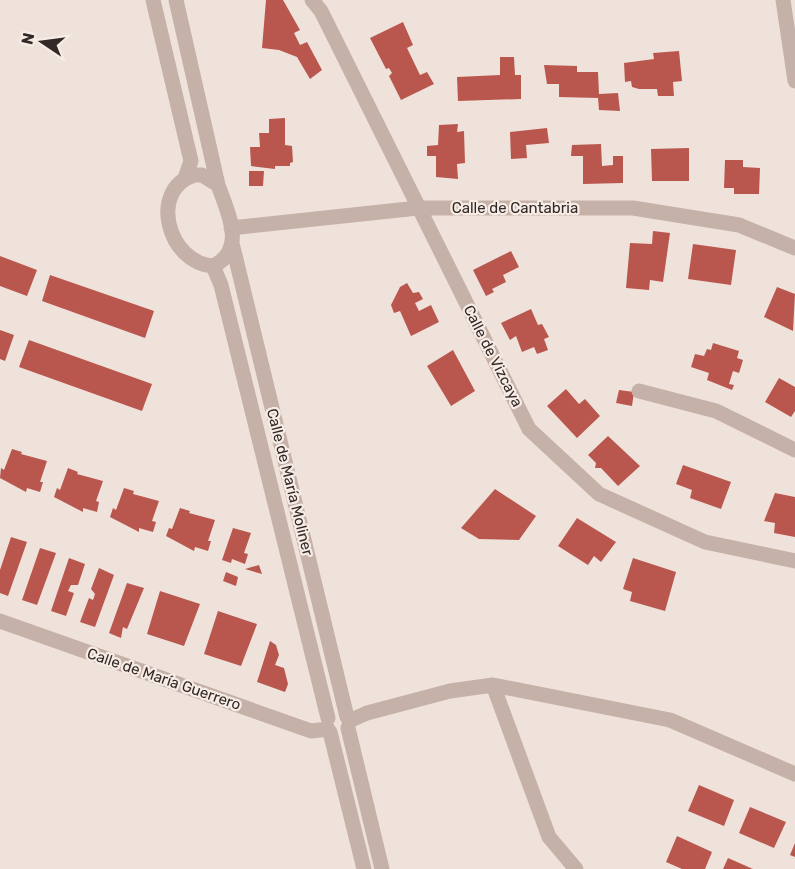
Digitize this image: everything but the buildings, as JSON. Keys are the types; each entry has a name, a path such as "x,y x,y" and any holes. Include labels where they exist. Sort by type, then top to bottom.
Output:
{"street":[{"path":"153,0 191,161 185,178 171,197 168,215 171,234 181,251 196,263 213,266 227,257 233,247 231,228 218,185 176,0"},
{"path":"783,0 795,81"},
{"name":"Calle de Vizcaya","path":"318,4 529,429 599,494 705,542 795,561"},
{"path":"185,178 202,175 218,185"},
{"name":"Calle de Cantabria","path":"231,228 418,208 633,208 739,225 795,248"},
{"name":"Calle de María Moliner","path":"233,247 382,869"},
{"name":"Calle de María Moliner","path":"213,266 221,285 364,869"},
{"path":"639,391 717,411 795,450"},
{"name":"Calle de María Guerrero","path":"0,621 311,731 329,726"},
{"path":"493,685 549,837 576,869"},
{"path":"329,726 337,712 348,722 367,713 450,691 493,685 670,720 795,774"}]}
